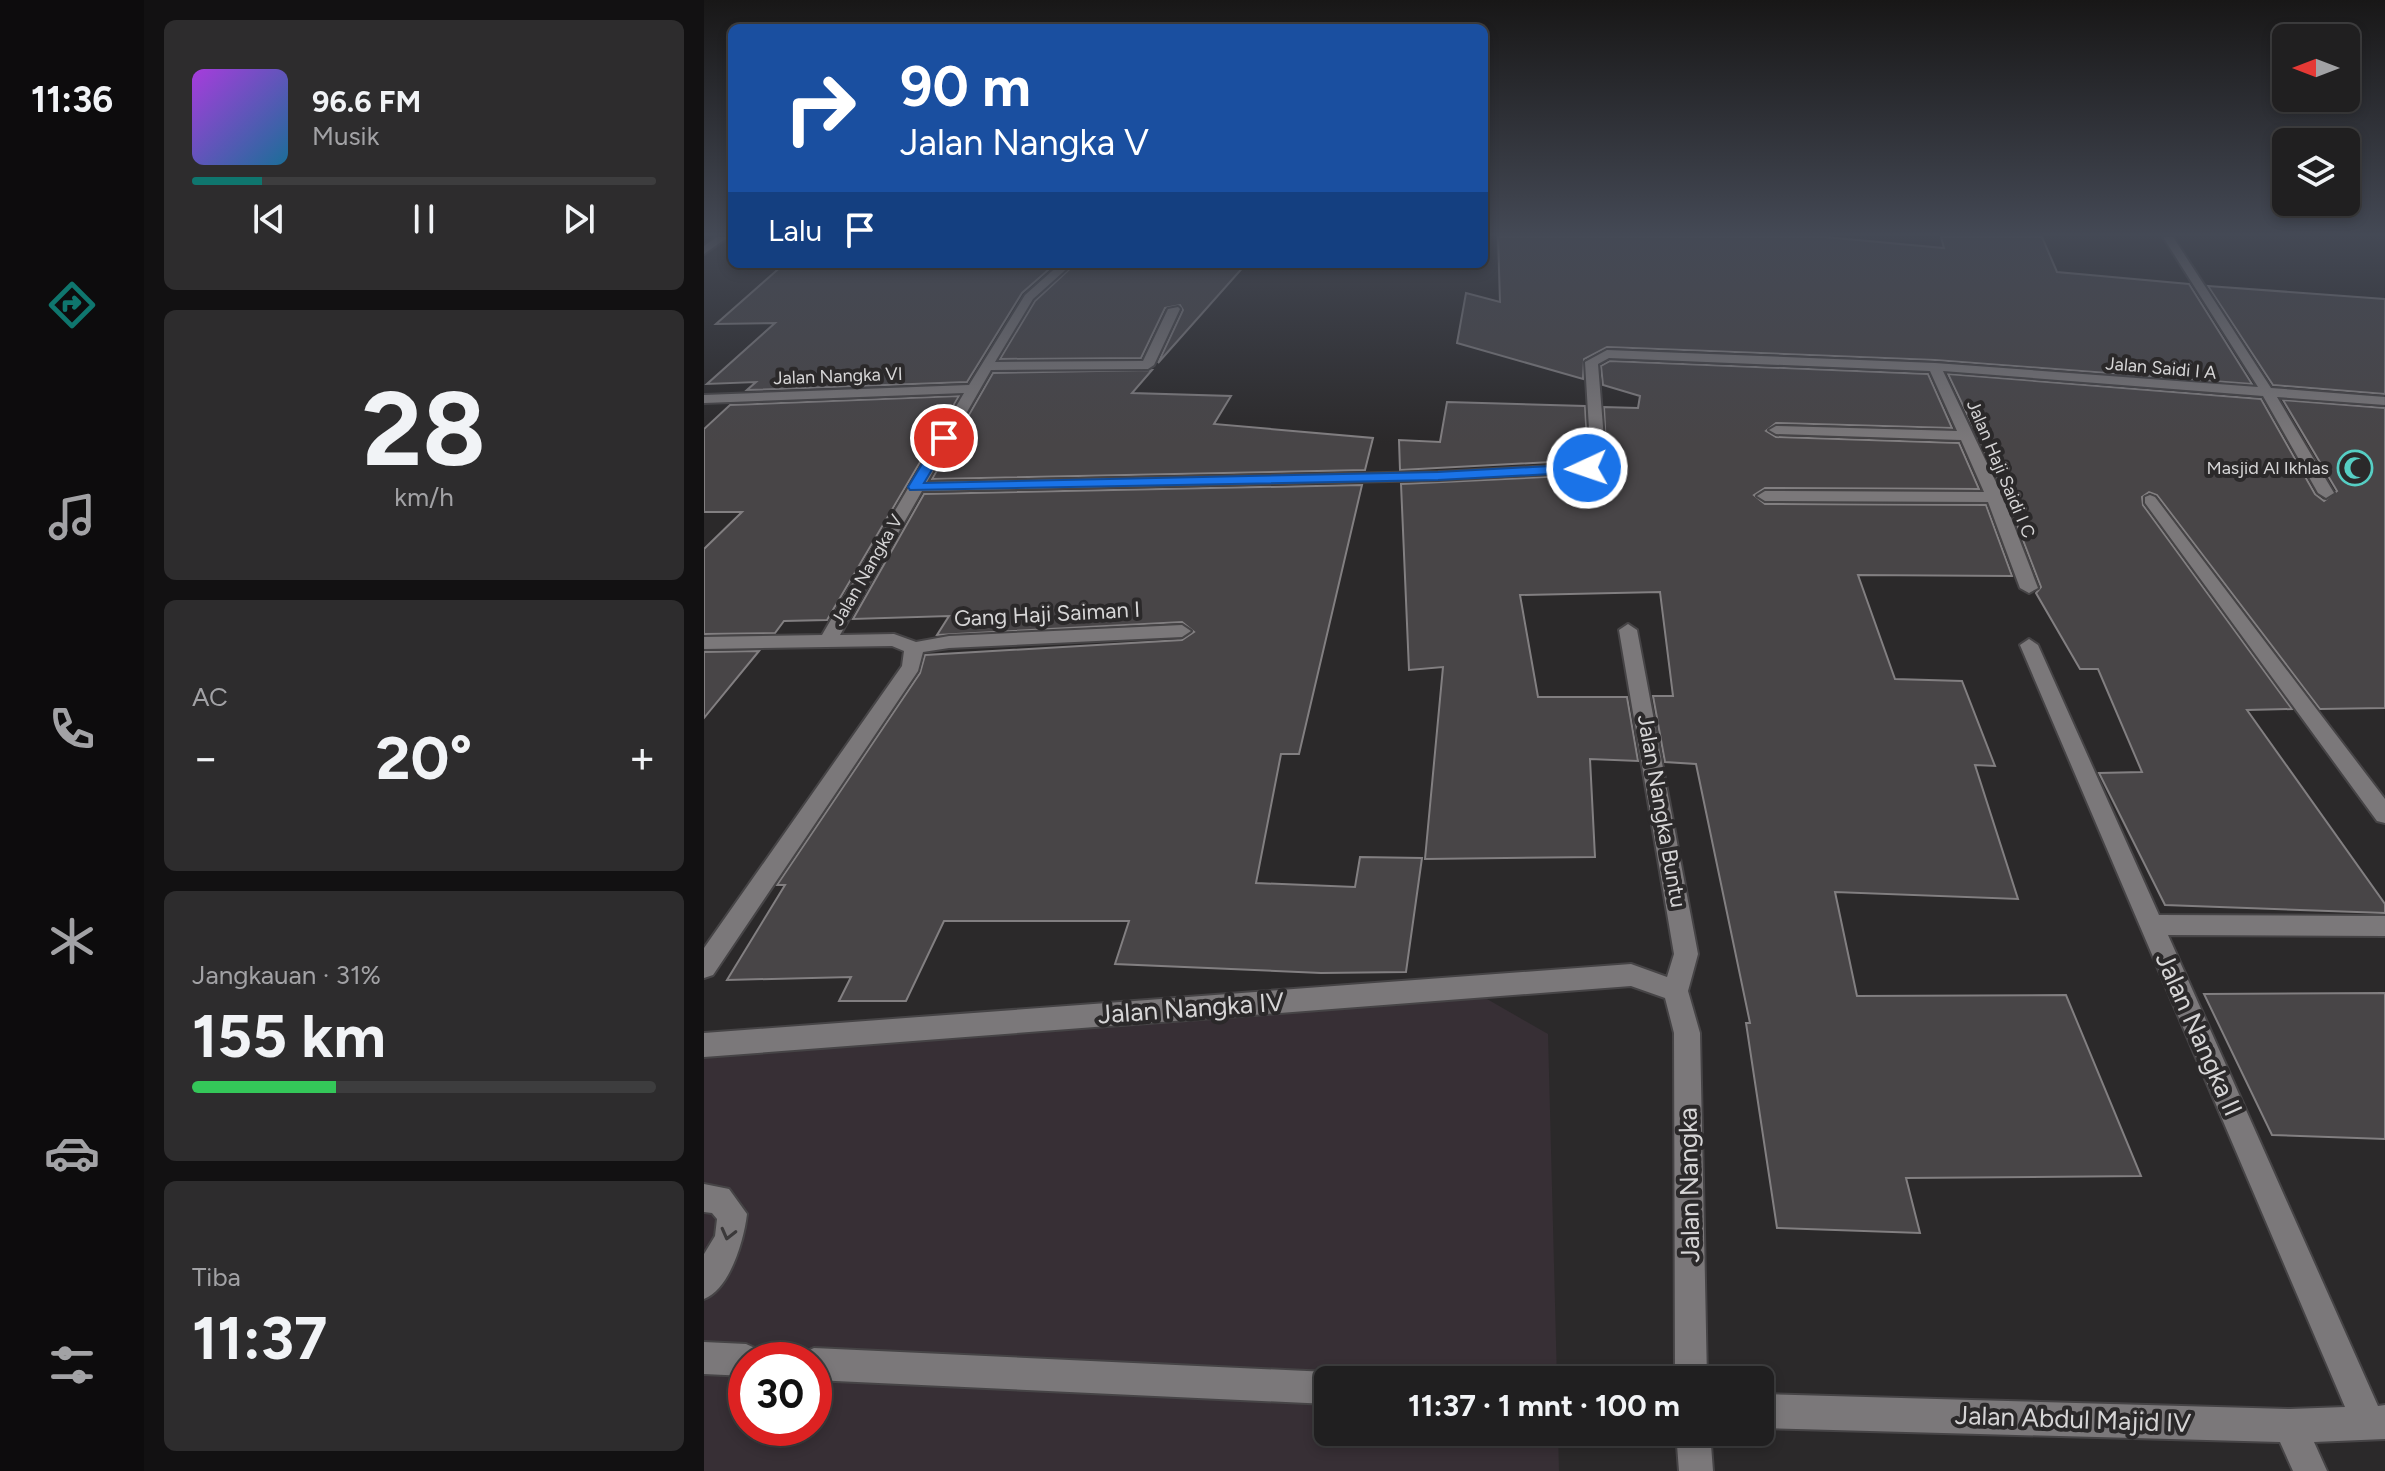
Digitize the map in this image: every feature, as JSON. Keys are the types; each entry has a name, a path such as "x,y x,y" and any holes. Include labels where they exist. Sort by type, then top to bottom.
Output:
{"street":[{"name":"Jalan Nangka V","path":"828,640 985,366 1023,306"},
{"path":"2212,306 2326,493"},
{"path":"985,366 1148,365 1174,309"},
{"name":"Jalan Saidi I A","path":"915,487 1438,476 1599,465 1591,362 1607,354 1935,367 2269,395 2385,401"},
{"name":"Jalan Haji Saidi I C","path":"1935,367 1995,497 2029,588"},
{"name":"Jalan Nangka VI","path":"704,399 974,389"},
{"path":"1776,430 1965,436"},
{"path":"1765,496 1995,497"},
{"path":"2150,500 2385,815"},
{"name":"Jalan Nangka Buntu","path":"1628,630 1686,954 1676,991"},
{"name":"Gang Haji Saiman I","path":"914,648 949,642 1182,631"},
{"path":"704,643 894,640 914,648 911,667 704,968"},
{"name":"Jalan Nangka II","path":"2029,645 2151,925 2377,1422"},
{"path":"2151,925 2385,926"},
{"name":"Jalan Nangka IV","path":"704,1045 1631,975 1676,991"},
{"name":"Jalan Nangka","path":"1676,991 1687,1033 1691,1366"},
{"path":"704,1198 719,1199 732,1214 729,1240 704,1284"},
{"path":"704,1358 728,1359"},
{"path":"832,1365 1314,1387"},
{"name":"Jalan Abdul Majid IV","path":"1774,1411 2290,1426 2377,1422"},
{"path":"2290,1426 2310,1471"},
{"path":"1694,1446 1696,1471"}],"shaded area":[{"path":"1466,987 1548,1034 1557,1366 1314,1366 1314,1446 1558,1446 1559,1471 704,1471 704,1039"}],"building":[{"path":"737,306 1014,306 967,382 747,390 756,382 707,384 775,323 716,324"},
{"path":"1032,306 1177,306 1165,308 1141,358 1000,359"},
{"path":"1180,306 1209,306 1158,363 1183,310"},
{"path":"1464,306 2203,306 2252,384 1935,360 1607,347 1584,359 1583,379 1457,343"},
{"path":"2221,306 2385,306 2385,394 2273,385"},
{"path":"1610,361 1928,374 1952,428 1776,423 1766,431 1776,437 1959,443 1979,489 1765,488 1754,495 1765,504 1986,505 2012,576 1858,575 1895,679 1962,681 1995,766 1975,765 2018,899 1835,892 1857,996 2066,995 2141,1176 1906,1178 1920,1233 1777,1228 1746,1023 1750,1023 1696,764 1665,762 1653,696 1673,696 1660,592 1520,595 1538,697 1627,697 1638,761 1590,759 1595,857 1425,859 1443,667 1409,670 1401,484 1587,475 1607,468 1604,407 1638,408 1640,396 1603,385 1601,366"},
{"path":"1152,370 1132,393 1231,396 1214,424 1373,438 1365,470 932,479 993,373"},
{"path":"1948,374 2261,399 2315,494 2324,501 2337,491 2283,400 2385,408 2385,708 2320,709 2157,495 2149,492 2142,497 2143,505 2292,709 2247,710 2385,904 2385,913 2165,905 2099,773 2142,772 2098,669 2080,669 2036,593 2041,587 2006,496"},
{"path":"959,396 827,620 784,621 775,633 704,634 704,549 742,512 704,512 704,429 730,405"},
{"path":"1447,402 1585,406 1588,460 1400,470 1399,440 1440,442"},
{"path":"1362,485 1299,754 1281,754 1256,883 1355,887 1360,857 1422,858 1406,972 1321,973 1115,964 1129,921 944,921 906,1001 839,1001 851,977 727,980 785,885 777,885 920,673 925,655 1182,640 1194,632 1182,622 937,635 949,616 853,619 924,494"},
{"path":"759,651 704,718 704,652"},
{"path":"2385,993 2385,1139 2272,1135 2204,994"}],"place":[{"name":"Masjid Al Ikhlas","path":"2355,468"}],"route":[{"path":"944,438 915,487 1438,476 1587,468"}]}
